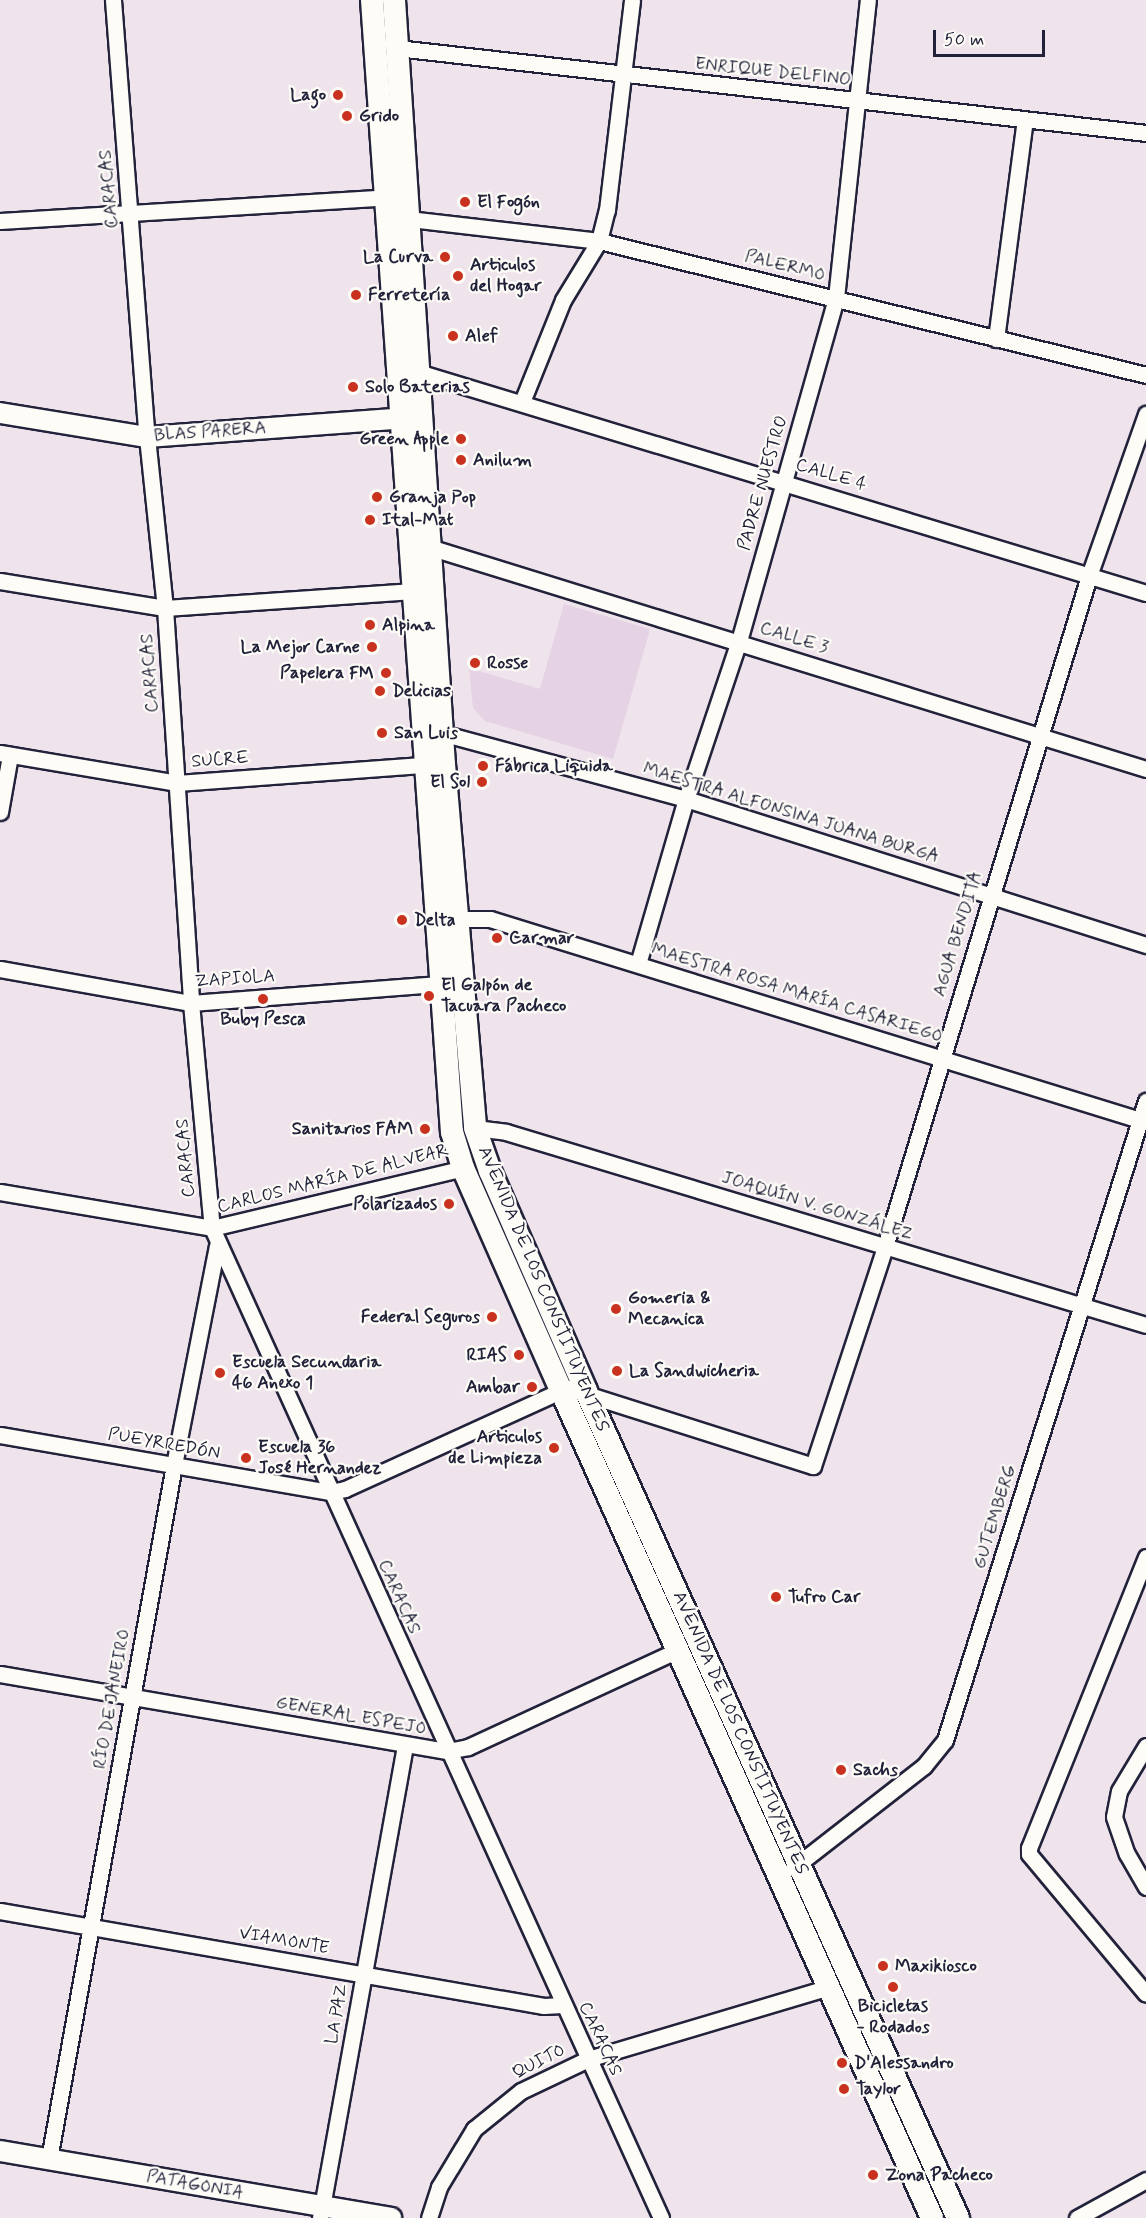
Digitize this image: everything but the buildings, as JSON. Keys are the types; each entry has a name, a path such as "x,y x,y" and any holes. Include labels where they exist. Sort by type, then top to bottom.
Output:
{"main road":[{"name":"AVENIDA DE LOS CONSTITUYENTES","path":"372,0 388,197 409,370"},
{"name":"AVENIDA DE LOS CONSTITUYENTES","path":"394,0 410,219 409,370 413,591 432,731"},
{"name":"AVENIDA DE LOS CONSTITUYENTES","path":"411,417 429,547 432,731 445,919 475,1128 490,1171 789,1870 830,1987 932,2218"},
{"name":"AVENIDA DE LOS CONSTITUYENTES","path":"445,919 439,984 452,1132 463,1168 678,1650 789,1870 958,2218"}],"street":[{"name":"CARACAS","path":"113,0 147,437 165,608 191,1003 212,1228 217,1246 660,2218"},
{"path":"522,402 563,300 599,241 607,210 632,0"},
{"name":"PADRE NUESTRO","path":"638,964 686,799 739,641 836,298 855,101 868,0"},
{"name":"ENRIQUE DELFINO","path":"397,48 1146,133"},
{"path":"996,339 1026,120"},
{"path":"0,221 131,211 388,197 410,219"},
{"name":"PALERMO","path":"410,219 599,241 1146,375"},
{"name":"CALLE 4","path":"409,370 783,480 1146,593"},
{"name":"BLAS PARERA","path":"0,413 147,437 411,417"},
{"name":"AGUA BENDITA","path":"813,1466 885,1248 940,1057 1089,576 1146,414"},
{"name":"CALLE 3","path":"429,547 739,641 1146,769"},
{"path":"0,580 165,608 413,591"},
{"name":"MAESTRA ALFONSINA JUANA BURGA","path":"432,731 686,799 1146,945"},
{"path":"0,812 5,754"},
{"name":"SUCRE","path":"5,754 177,783 434,764"},
{"name":"MAESTRA ROSA MARÍA CASARIEGO","path":"445,919 490,919 1143,1121"},
{"name":"ZAPIOLA","path":"0,969 191,1003 439,984"},
{"name":"GUTEMBERG","path":"789,1870 924,1766 945,1740 1081,1308 1143,1121 1146,1101"},
{"name":"JOAQUÍN V. GONZÁLEZ","path":"475,1128 506,1132 1081,1308 1146,1325"},
{"name":"CARLOS MARÍA DE ALVEAR","path":"0,1192 212,1228 463,1168"},
{"name":"RÍO DE JANEIRO","path":"49,2160 174,1465 217,1246"},
{"name":"PUEYRREDÓN","path":"0,1436 330,1492 345,1489 561,1390 586,1391 813,1466"},
{"path":"1146,1557 1029,1854 1146,1994"},
{"name":"GENERAL ESPEJO","path":"0,1674 405,1746 448,1751 468,1747 678,1650"},
{"name":"LA PAZ","path":"321,2212 405,1746"},
{"path":"1146,1746 1119,1791 1114,1817 1127,1854 1146,1887"},
{"name":"VIAMONTE","path":"0,1911 544,2006 562,2005"},
{"name":"QUITO","path":"429,2218 439,2187 474,2129 521,2091 588,2059 830,1987"},
{"name":"PATAGONIA","path":"0,2151 321,2212 391,2218"},
{"path":"1077,2218 1146,2180"}],"shaded area":[{"path":"564,604 650,629 613,759 485,721 473,708 469,668 540,689"}],"place":[{"name":"Lago","path":"338,95"},
{"name":"Grido","path":"347,116"},
{"name":"El Fogón","path":"465,202"},
{"name":"La Curva","path":"445,257"},
{"name":"Articulos del Hogar","path":"458,276"},
{"name":"Ferretería","path":"356,295"},
{"name":"Alef","path":"453,336"},
{"name":"Solo Baterias","path":"353,387"},
{"name":"Green Apple","path":"461,439"},
{"name":"Anilum","path":"461,460"},
{"name":"Granja Pop","path":"377,497"},
{"name":"Ital-Mat","path":"370,520"},
{"name":"Alpina","path":"370,625"},
{"name":"La Mejor Carne","path":"372,647"},
{"name":"Rosse","path":"475,663"},
{"name":"Papelera FM","path":"386,673"},
{"name":"Delicias","path":"380,691"},
{"name":"San Luis","path":"382,733"},
{"name":"Fábrica Liquida","path":"483,766"},
{"name":"El Sol","path":"482,782"},
{"name":"Delta","path":"402,920"},
{"name":"Carmar","path":"497,938"},
{"name":"El Galpón de Tacuara Pacheco","path":"429,996"},
{"name":"Buby Pesca","path":"263,999"},
{"name":"Sanitarios FAM","path":"425,1129"},
{"name":"Polarizados","path":"449,1204"},
{"name":"Gomeria & Mecanica","path":"616,1309"},
{"name":"Federal Seguros","path":"492,1317"},
{"name":"RIAS","path":"519,1355"},
{"name":"La Sandwicheria","path":"617,1371"},
{"name":"Escuela Secundaria 46 Anexo 1","path":"220,1373"},
{"name":"Ambar","path":"532,1387"},
{"name":"Articulos de Limpieza","path":"554,1448"},
{"name":"Escuela 36 José Hernandez","path":"246,1458"},
{"name":"Tufro Car","path":"776,1597"},
{"name":"Sachs","path":"841,1770"},
{"name":"Maxikiosco","path":"883,1966"},
{"name":"Bicicletas - Rodados","path":"893,1987"},
{"name":"D'Alessandro","path":"842,2063"},
{"name":"Taylor","path":"844,2089"},
{"name":"Zona Pacheco","path":"873,2175"}]}
